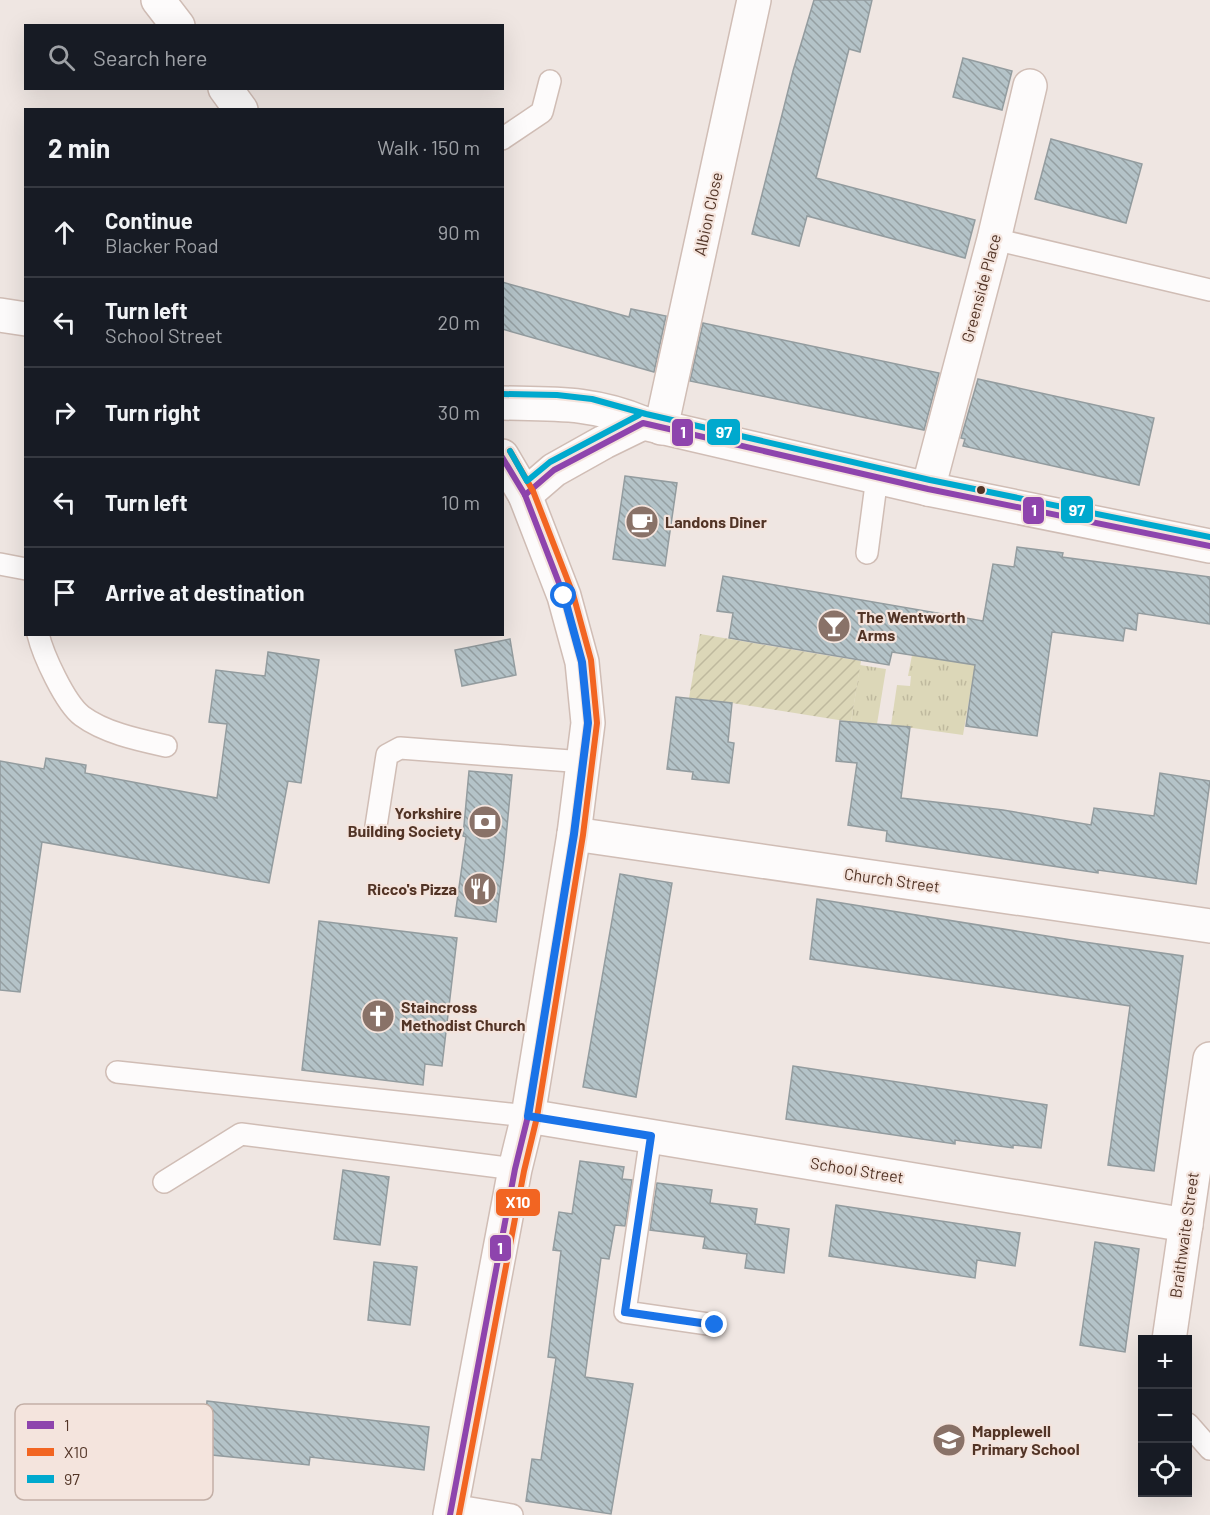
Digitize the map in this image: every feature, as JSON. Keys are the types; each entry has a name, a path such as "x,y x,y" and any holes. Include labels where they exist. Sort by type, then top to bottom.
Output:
{"street":[{"path":"158,0 176,24"},
{"name":"Albion Close","path":"652,425 754,0"},
{"name":"Greenside Place","path":"928,489 994,239 1030,86"},
{"path":"226,90 240,108"},
{"path":"0,315 24,319"},
{"path":"504,404 568,404 594,407 652,425 928,489 1210,546"},
{"path":"525,495 554,470 604,442 652,425"},
{"path":"451,1510 515,1169 528,1116 574,834 588,723 582,662 564,596 525,495 504,459"},
{"name":"Church Street","path":"574,834 1210,926"},
{"name":"Braithwaite Street","path":"1170,1335 1210,1059"},
{"name":"School Street","path":"528,1116 1186,1225"}],"lane":[{"path":"504,138 542,112 550,81"},
{"path":"994,239 1210,290"},
{"path":"867,553 877,477"},
{"path":"0,564 24,568"},
{"path":"38,636 60,687 81,715 124,737 165,746"},
{"path":"376,826 387,755 400,748 584,762"},
{"path":"117,1072 528,1116"},
{"path":"164,1182 241,1134 515,1169"},
{"path":"651,1136 625,1312 715,1325"},
{"path":"1192,1429 1210,1449"},
{"path":"451,1510 512,1515"}],"green space":[{"path":"957,618 983,621 963,735 891,725 897,685 910,686 911,676 908,676 912,655"},
{"path":"700,634 861,661 851,722 689,698"},
{"path":"860,665 886,669 877,724 851,722"}],"building":[{"path":"814,0 872,0 860,52 849,49 816,178 975,220 965,258 807,216 799,246 752,234 793,71"},
{"path":"963,58 1012,71 1002,110 953,97"},
{"path":"1051,139 1142,164 1126,223 1035,199"},
{"path":"504,283 629,317 631,309 666,316 654,372 504,330"},
{"path":"703,323 939,373 924,430 690,381"},
{"path":"978,379 1154,418 1139,485 963,446 965,439 961,438"},
{"path":"625,476 677,483 665,566 613,559"},
{"path":"1017,547 1063,553 1062,557 1210,577 1210,624 1138,613 1136,630 1125,628 1123,641 1052,632 1037,736 966,726 975,665 892,652 889,665 729,638 733,613 717,611 723,576 983,621 993,564 1014,567"},
{"path":"510,639 516,675 462,686 455,650"},
{"path":"268,652 319,660 301,783 288,781 269,883 42,842 20,992 0,990 0,761 44,769 46,758 86,765 85,773 217,798 227,724 209,722 216,670 265,676"},
{"path":"676,697 732,703 728,742 734,743 729,783 692,779 693,772 667,769"},
{"path":"840,721 910,727 901,798 1003,810 1091,825 1094,808 1154,816 1160,773 1210,781 1196,884 1098,870 1098,873 886,841 887,831 848,825 857,763 836,761"},
{"path":"469,771 512,775 496,922 455,916 466,837 463,836"},
{"path":"620,874 672,883 636,1097 583,1087"},
{"path":"817,899 1183,956 1154,1171 1108,1165 1130,1006 810,959"},
{"name":"Staincross Methodist Church","path":"319,921 457,938 442,1066 425,1064 423,1085 302,1070"},
{"path":"793,1066 1047,1105 1041,1148 1013,1145 1013,1148 955,1140 955,1144 786,1119"},
{"path":"580,1161 624,1167 622,1179 632,1180 625,1226 615,1225 609,1259 601,1258 585,1377 633,1384 611,1514 526,1501 532,1459 541,1460 556,1358 548,1357 561,1251 553,1250 559,1212 572,1214"},
{"path":"343,1170 389,1177 380,1245 334,1239"},
{"path":"657,1183 712,1190 710,1203 757,1209 755,1224 789,1229 784,1273 745,1268 747,1254 703,1248 705,1237 650,1230"},
{"path":"836,1205 1020,1233 1015,1266 977,1260 975,1278 829,1256"},
{"path":"1095,1242 1139,1249 1125,1352 1080,1345"},
{"path":"374,1262 417,1267 410,1325 368,1320"},
{"path":"207,1401 429,1427 424,1470 310,1457 309,1465 213,1455 213,1404 207,1404"}],"transit line":[{"name":"97","path":"504,394 557,395 592,399 646,414 930,480 1210,537"},
{"name":"97","path":"510,451 527,481 550,462 639,415"},
{"name":"1","path":"525,495 554,470 643,423 928,489 1210,546"},
{"name":"X10","path":"459,1515 524,1171 537,1117 583,835 597,723 591,660 573,594 533,491 510,451"},
{"name":"1","path":"450,1515 515,1169 528,1116 574,834 588,723 582,662 564,596 525,495 504,460"}],"place":[{"name":"Landons Diner","path":"642,522"},
{"name":"The Wentworth Arms","path":"834,626"},
{"name":"Yorkshire Building Society","path":"485,822"},
{"name":"Ricco's Pizza","path":"480,889"},
{"name":"Staincross Methodist Church","path":"378,1016"},
{"name":"Mapplewell Primary School","path":"949,1440"}],"route":[{"path":"564,596 582,662 588,723 574,834 528,1116 651,1136 625,1312 715,1325"}]}
